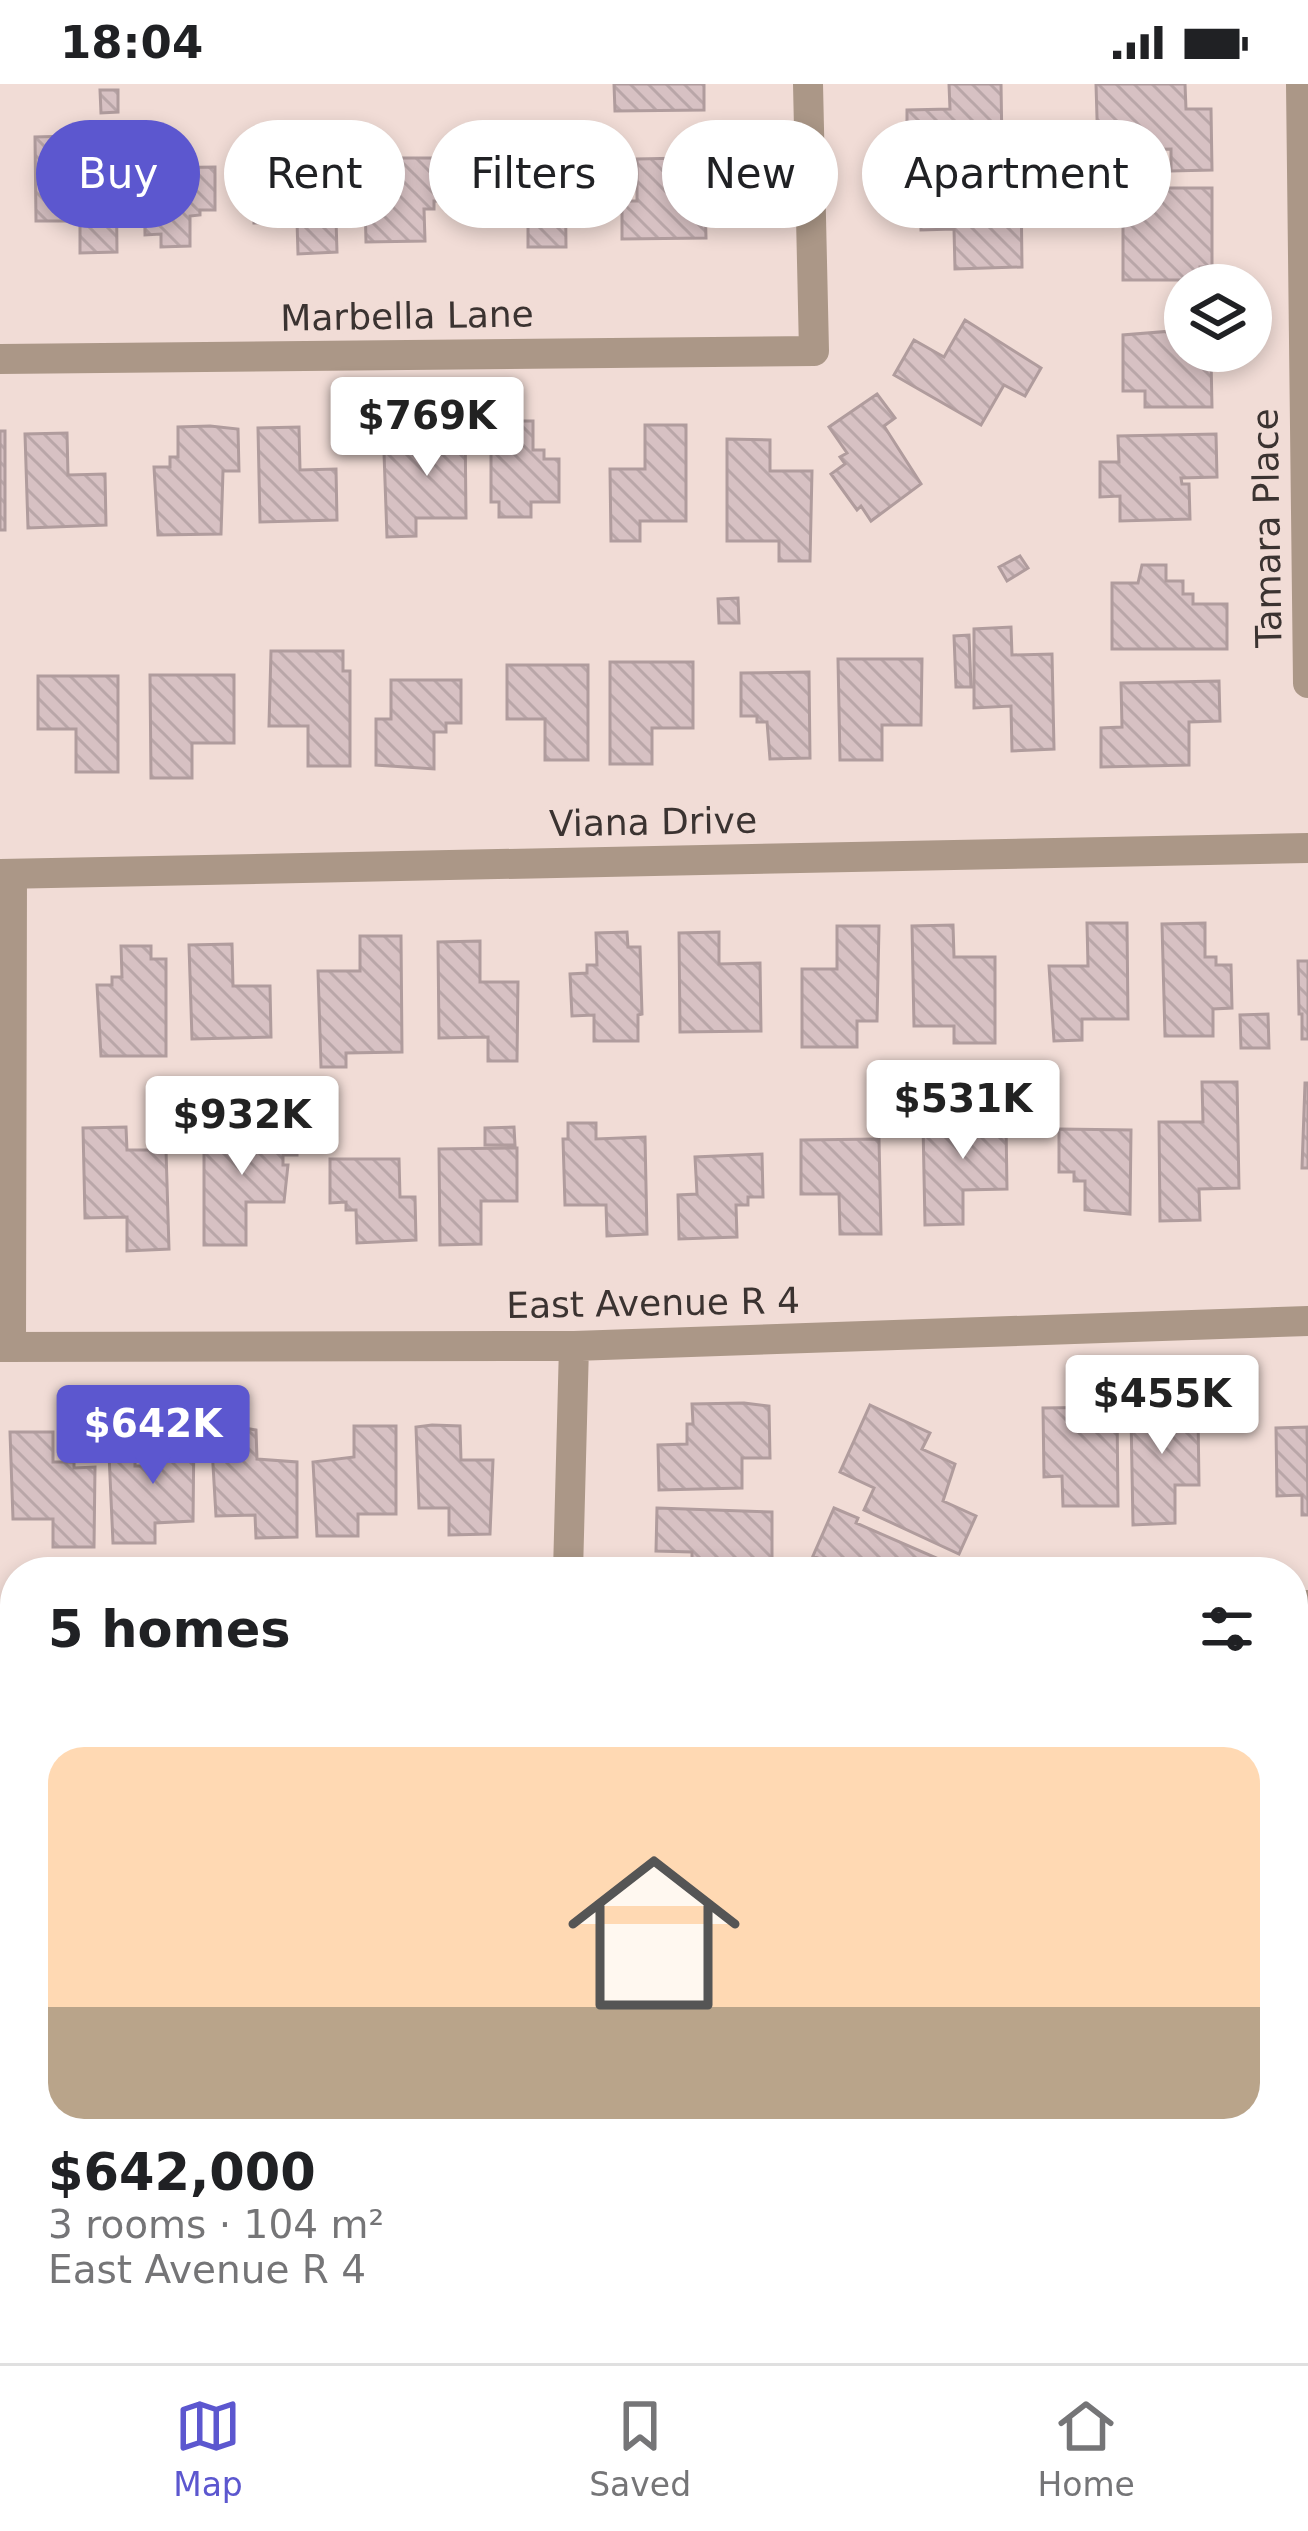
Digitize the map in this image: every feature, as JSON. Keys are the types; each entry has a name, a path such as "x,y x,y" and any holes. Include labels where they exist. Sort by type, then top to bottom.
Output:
{"street":[{"name":"Marbella Lane","path":"0,359 814,352 808,84"},
{"name":"Tamara Place","path":"1301,84 1308,683"},
{"name":"Viana Drive","path":"6,874 1308,848"},
{"path":"6,874 6,1347"},
{"name":"East Avenue R 4","path":"6,1347 574,1346 1308,1321"},
{"path":"568,1557 574,1346"}],"building":[{"path":"614,84 704,84 704,110 615,111"},
{"path":"949,84 1001,84 1002,120 907,120 907,110 950,109"},
{"path":"1096,84 1185,84 1186,109 1211,109 1212,170 1171,171 1171,120 1097,120"},
{"path":"100,90 118,90 118,112 101,113"},
{"path":"405,158 429,158 425,241 366,242 366,228 405,228"},
{"path":"662,158 662,228 706,228 706,238 622,239 622,228 638,228 638,159"},
{"path":"200,167 215,167 215,210 200,210"},
{"path":"1171,188 1212,188 1212,264 1164,264 1164,280 1123,280 1123,228 1171,228"},
{"path":"80,228 117,228 117,252 80,253"},
{"path":"145,228 190,228 190,246 161,247 161,234 145,235"},
{"path":"297,228 336,228 337,252 298,254"},
{"path":"528,228 566,228 566,247 528,247"},
{"path":"921,228 1022,228 1022,267 955,269 954,229"},
{"path":"965,320 1041,368 1025,396 1004,385 981,425 894,375 914,340 944,357"},
{"path":"1164,332 1164,372 1211,372 1212,407 1145,407 1145,391 1123,391 1123,335"},
{"path":"877,394 895,418 884,426 921,484 871,521 831,474 845,464 840,457 847,453 829,427"},
{"path":"465,418 466,518 416,518 416,536 387,537 384,453 425,453 425,419"},
{"path":"504,421 533,421 533,450 544,450 544,459 559,459 559,502 531,502 531,517 499,517 499,502 491,502 491,435 504,435"},
{"path":"645,425 686,425 686,521 640,521 640,541 611,541 610,469 645,469"},
{"path":"178,427 238,429 239,471 223,471 221,534 158,535 154,467 170,467 170,457 178,457"},
{"path":"299,427 300,470 336,469 337,520 260,522 258,428"},
{"path":"0,431 5,431 5,530 0,530"},
{"path":"67,433 68,475 105,474 106,525 28,528 25,434"},
{"path":"1216,434 1217,477 1181,478 1182,484 1189,484 1190,519 1120,521 1120,496 1100,497 1100,462 1119,462 1118,436"},
{"path":"727,439 770,440 770,471 812,471 810,561 779,561 779,541 727,541"},
{"path":"1020,556 1028,568 1007,581 999,567"},
{"path":"1142,565 1166,565 1166,581 1183,581 1183,594 1193,594 1193,604 1227,604 1227,649 1112,649 1112,583 1138,583"},
{"path":"738,598 739,623 719,623 718,599"},
{"path":"1011,627 1012,655 1052,654 1054,749 1012,751 1011,706 974,708 974,629"},
{"path":"969,635 971,687 956,687 954,636"},
{"path":"271,651 343,651 343,671 350,671 350,766 308,766 308,726 269,726"},
{"path":"838,659 922,659 921,725 882,725 882,760 840,760"},
{"path":"610,662 693,662 693,728 652,728 652,764 610,764"},
{"path":"507,665 588,665 588,760 545,760 545,719 507,719"},
{"path":"809,672 810,758 770,759 767,722 741,716 741,673"},
{"path":"150,675 234,675 234,743 192,743 192,778 151,778"},
{"path":"38,676 118,676 118,772 76,772 76,729 38,729"},
{"path":"391,680 461,680 461,723 446,723 446,732 434,732 434,769 376,765 376,719 391,719"},
{"path":"1219,681 1220,721 1189,722 1189,765 1101,767 1101,728 1122,727 1121,683"},
{"path":"1087,923 1127,923 1128,1019 1082,1019 1082,1040 1054,1041 1049,966 1088,966"},
{"path":"1205,923 1205,957 1216,957 1216,965 1231,965 1232,1008 1213,1009 1213,1036 1165,1036 1162,924"},
{"path":"953,925 954,957 995,957 995,1043 954,1043 954,1026 914,1026 912,926"},
{"path":"837,926 879,926 877,1021 857,1021 857,1047 802,1047 802,969 837,969"},
{"path":"627,932 628,947 640,947 638,1041 594,1041 594,1015 572,1016 570,974 587,973 587,965 597,965 596,933"},
{"path":"719,932 719,964 760,963 761,1031 680,1032 679,933"},
{"path":"360,936 401,936 402,1052 346,1053 346,1067 321,1067 318,971 360,971"},
{"path":"480,941 480,982 518,982 517,1061 488,1061 488,1037 439,1038 438,942"},
{"path":"232,944 233,986 270,986 271,1037 192,1039 189,945"},
{"path":"121,946 151,946 151,959 166,959 166,1056 101,1056 97,985 112,985 112,977 122,977"},
{"path":"1298,961 1308,961 1308,1039 1302,1039"},
{"path":"1268,1014 1269,1048 1241,1048 1240,1015"},
{"path":"1202,1082 1237,1082 1239,1188 1199,1189 1200,1220 1160,1221 1159,1122 1203,1122"},
{"path":"1305,1083 1308,1168 1302,1168"},
{"path":"157,1102 181,1102 182,1137 157,1137"},
{"path":"966,1106 1002,1106 1007,1189 963,1190 963,1224 925,1225 923,1124 966,1124"},
{"path":"568,1123 596,1123 596,1139 645,1137 647,1234 607,1236 606,1205 565,1205 563,1139 568,1139"},
{"path":"126,1127 127,1150 166,1150 169,1249 127,1251 127,1217 85,1218 83,1128"},
{"path":"514,1127 515,1145 485,1145 485,1128"},
{"path":"204,1129 297,1130 297,1155 283,1155 283,1165 288,1165 284,1202 246,1202 246,1245 204,1245"},
{"path":"1059,1129 1131,1130 1130,1214 1085,1210 1085,1181 1074,1181 1074,1172 1059,1172"},
{"path":"879,1139 881,1234 840,1234 839,1194 801,1194 801,1140"},
{"path":"517,1148 517,1201 481,1201 481,1244 440,1245 439,1149"},
{"path":"762,1154 763,1197 748,1197 748,1205 736,1205 737,1237 679,1239 678,1195 697,1194 695,1157"},
{"path":"330,1159 399,1159 400,1197 415,1197 416,1240 357,1243 356,1210 346,1210 346,1202 330,1203"},
{"path":"1144,1392 1179,1392 1180,1416 1198,1416 1199,1485 1175,1485 1175,1523 1133,1525 1131,1416 1144,1416"},
{"path":"692,1404 769,1406 770,1458 742,1458 742,1488 659,1490 658,1445 687,1444"},
{"path":"870,1405 930,1433 922,1449 955,1464 943,1501 976,1516 959,1554 864,1510 874,1488 840,1472"},
{"path":"1117,1407 1118,1506 1063,1506 1062,1476 1044,1477 1043,1408"},
{"path":"354,1426 396,1426 396,1514 358,1514 358,1536 317,1536 313,1462 354,1457"},
{"path":"460,1426 461,1460 493,1460 490,1534 449,1535 449,1508 419,1508 416,1427"},
{"path":"1307,1427 1308,1515 1302,1515 1302,1495 1277,1496 1276,1428"},
{"path":"150,1430 194,1430 193,1521 155,1523 155,1543 113,1543 109,1454 135,1454 135,1466 150,1466"},
{"path":"256,1430 257,1459 297,1462 297,1537 256,1538 255,1515 216,1516 211,1431"},
{"path":"10,1432 53,1432 53,1462 95,1467 94,1547 53,1547 53,1519 13,1519"},
{"path":"657,1508 772,1512 772,1557 692,1557 692,1552 656,1551"},
{"path":"834,1508 858,1518 856,1523 934,1557 815,1557"}]}
